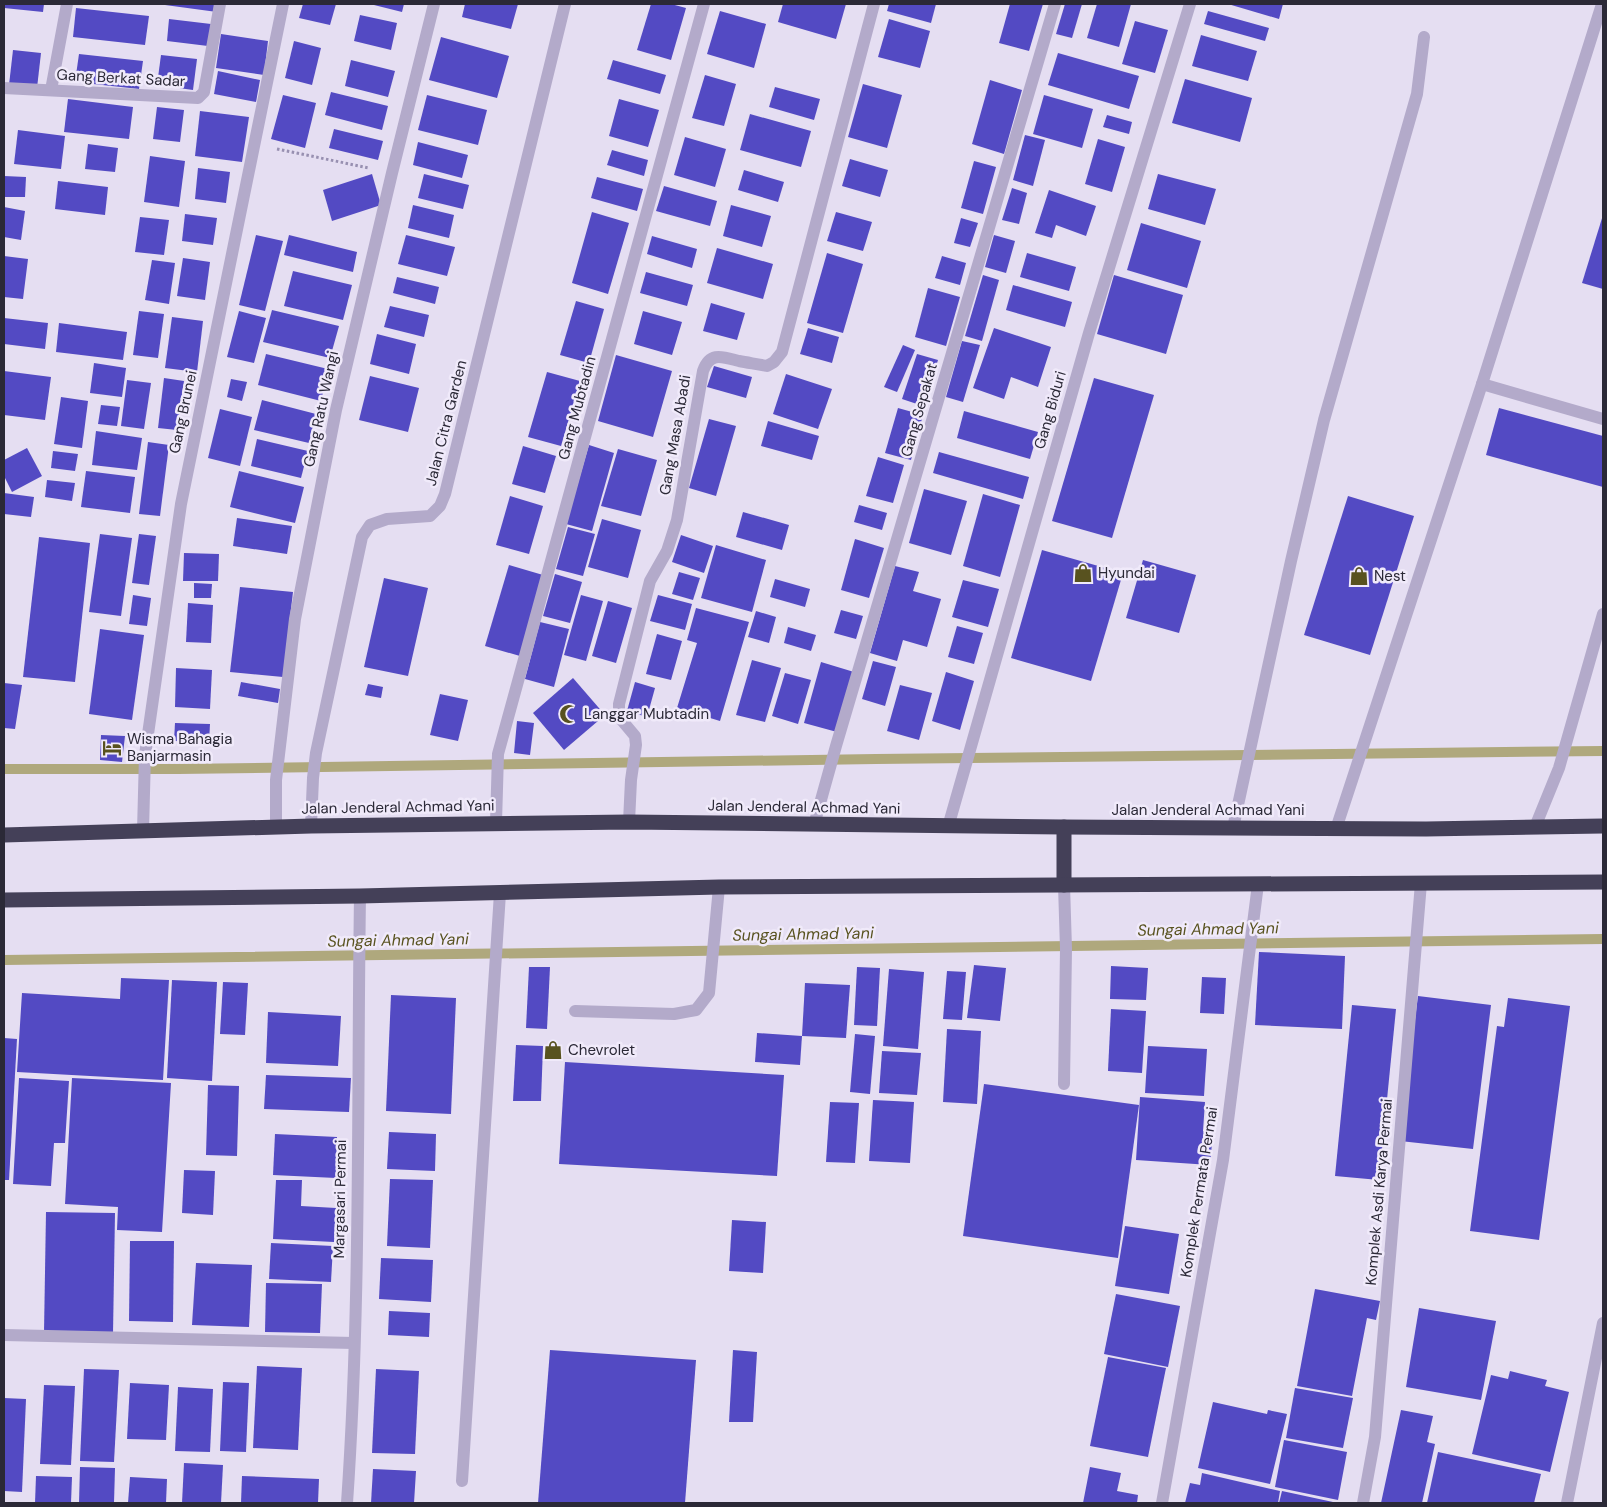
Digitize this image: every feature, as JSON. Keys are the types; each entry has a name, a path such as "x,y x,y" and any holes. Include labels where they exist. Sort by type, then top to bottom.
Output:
{"highway":[{"name":"Jalan Jenderal Achmad Yani","path":"4,835 311,826 628,822 1064,828 1336,829 1603,826"},
{"path":"1064,828 1064,885"},
{"path":"4,900 360,896 719,887 1603,882"}],"street":[{"path":"51,90 67,4"},
{"name":"Gang Berkat Sadar","path":"4,88 198,98 204,92 220,4"},
{"name":"Gang Brunei","path":"143,831 145,755 181,504 283,4"},
{"name":"Gang Ratu Wangi","path":"276,827 276,780 295,619 336,410 434,4"},
{"name":"Jalan Citra Garden","path":"311,826 316,753 362,537 370,526 387,519 430,516 440,506 445,494 565,4"},
{"name":"Gang Mubtadin","path":"496,823 498,754 704,4"},
{"name":"Gang Masa Abadi","path":"628,822 636,736 619,717 619,704 650,581 667,551 677,520 703,371 706,364 712,358 724,356 767,366 774,362 782,352 874,4"},
{"name":"Gang Sepakat","path":"814,825 1055,4"},
{"name":"Gang Biduri","path":"948,827 1089,333 1190,4"},
{"path":"1336,829 1482,384 1602,4"},
{"path":"1233,828 1291,561 1324,420 1417,94 1424,38"},
{"path":"1482,384 1603,420"},
{"path":"1535,827 1558,768 1603,614"},
{"name":"Komplek Asdi Karya Permai","path":"1363,1503 1375,1437 1421,883"},
{"name":"Komplek Permata Permai","path":"1162,1503 1223,1160 1258,884"},
{"path":"1064,885 1066,949 1064,1084"},
{"path":"575,1011 674,1014 696,1010 709,993 719,887"},
{"path":"462,1481 500,893"},
{"name":"Margasari Permai","path":"347,1503 353,1421 360,896"},
{"path":"1567,1503 1603,1323"},
{"path":"4,1335 354,1343"}],"path":[{"path":"255,144 392,173"}],"building":[{"path":"4,4 44,4 43,12 4,8"},
{"path":"165,4 218,4 217,12"},
{"path":"303,4 336,4 330,25 299,18"},
{"path":"370,4 404,4 402,12"},
{"path":"465,4 518,4 511,29 462,17"},
{"path":"651,4 671,4 686,8 671,60 637,50"},
{"path":"783,4 846,4 836,39 778,22"},
{"path":"889,4 936,4 931,23 887,11"},
{"path":"1010,4 1043,4 1029,51 999,43"},
{"path":"1065,4 1082,4 1072,38 1056,34"},
{"path":"1097,4 1131,4 1119,47 1087,38"},
{"path":"1228,4 1283,4 1279,19"},
{"path":"76,8 149,16 145,45 73,37"},
{"path":"720,11 766,24 754,68 707,54"},
{"path":"1208,11 1269,28 1265,41 1204,24"},
{"path":"360,15 397,23 391,50 354,41"},
{"path":"169,19 211,24 208,46 167,41"},
{"path":"889,19 930,31 920,68 878,57"},
{"path":"1135,21 1168,30 1155,73 1122,64"},
{"path":"221,34 268,41 264,75 216,68"},
{"path":"1201,35 1257,51 1248,81 1192,66"},
{"path":"441,37 509,56 497,98 429,80"},
{"path":"294,41 321,48 312,85 285,78"},
{"path":"13,50 41,53 37,88 9,85"},
{"path":"1058,53 1139,76 1129,109 1048,85"},
{"path":"79,54 143,61 139,89 75,82"},
{"path":"161,55 197,59 193,90 157,85"},
{"path":"351,60 395,71 388,97 345,86"},
{"path":"613,60 666,75 660,94 607,79"},
{"path":"218,71 260,80 256,102 214,94"},
{"path":"705,75 736,84 724,126 692,118"},
{"path":"1185,79 1252,98 1240,142 1172,123"},
{"path":"990,80 1022,90 1004,154 972,144"},
{"path":"863,84 902,95 887,148 848,137"},
{"path":"775,87 820,99 814,120 769,107"},
{"path":"331,92 388,106 382,130 325,115"},
{"path":"283,95 316,103 305,148 271,139"},
{"path":"427,95 487,110 478,145 418,130"},
{"path":"1044,95 1093,109 1082,148 1033,134"},
{"path":"68,99 133,107 129,139 64,132"},
{"path":"619,99 659,110 648,147 609,136"},
{"path":"157,107 184,110 180,142 153,139"},
{"path":"200,111 249,117 242,162 195,156"},
{"path":"750,114 811,131 801,167 740,150"},
{"path":"1107,115 1132,122 1129,134 1103,127"},
{"path":"334,129 383,141 378,160 329,148"},
{"path":"18,130 65,136 61,169 14,164"},
{"path":"1025,135 1045,140 1033,186 1013,180"},
{"path":"685,137 726,149 715,187 674,175"},
{"path":"1098,139 1125,147 1112,192 1085,184"},
{"path":"418,142 468,155 462,178 413,165"},
{"path":"88,144 118,148 115,172 85,169"},
{"path":"612,150 648,160 644,176 607,165"},
{"path":"150,156 185,161 179,207 144,202"},
{"path":"850,159 888,170 880,197 842,186"},
{"path":"974,161 996,167 983,214 961,208"},
{"path":"198,168 230,172 226,203 195,199"},
{"path":"744,170 784,182 778,202 738,190"},
{"path":"372,174 381,205 332,221 323,190"},
{"path":"424,174 469,185 463,209 418,198"},
{"path":"1158,174 1216,189 1205,225 1148,209"},
{"path":"4,176 26,177 25,197 4,197"},
{"path":"597,177 643,189 637,211 591,198"},
{"path":"58,181 108,187 105,215 55,209"},
{"path":"664,186 717,201 710,226 656,211"},
{"path":"1012,188 1027,193 1019,224 1002,220"},
{"path":"1049,190 1096,206 1086,236 1056,225 1052,238 1035,233"},
{"path":"413,205 454,215 449,238 408,228"},
{"path":"731,205 771,216 762,247 723,236"},
{"path":"4,207 25,211 21,240 4,237"},
{"path":"592,212 629,223 608,294 572,283"},
{"path":"836,212 872,222 863,251 827,241"},
{"path":"185,214 217,218 213,245 182,241"},
{"path":"1603,215 1603,289 1582,283"},
{"path":"140,217 169,220 164,255 135,252"},
{"path":"961,218 978,223 970,247 954,243"},
{"path":"1141,223 1201,241 1187,288 1127,270"},
{"path":"256,235 283,241 265,311 239,305"},
{"path":"289,235 357,252 353,272 284,255"},
{"path":"406,235 455,247 447,276 398,264"},
{"path":"994,235 1015,241 1006,273 985,267"},
{"path":"652,236 697,249 692,268 647,254"},
{"path":"717,248 773,264 763,299 707,283"},
{"path":"827,253 863,264 843,333 807,323"},
{"path":"1027,253 1076,267 1069,291 1020,277"},
{"path":"4,256 28,259 23,299 4,297"},
{"path":"942,256 966,263 960,285 935,278"},
{"path":"183,258 210,262 205,300 177,296"},
{"path":"152,260 175,263 169,304 145,300"},
{"path":"293,271 352,285 343,320 284,306"},
{"path":"646,272 693,285 687,306 640,293"},
{"path":"983,275 999,280 982,341 965,336"},
{"path":"1114,275 1183,295 1166,354 1097,334"},
{"path":"397,277 439,287 435,304 393,293"},
{"path":"1013,285 1072,302 1065,327 1006,310"},
{"path":"928,288 960,297 946,346 915,337"},
{"path":"576,301 604,309 589,363 560,355"},
{"path":"711,303 745,313 737,340 703,331"},
{"path":"390,306 429,315 424,337 384,327"},
{"path":"272,310 339,326 330,358 263,342"},
{"path":"139,311 164,314 158,358 133,355"},
{"path":"239,311 266,318 254,363 227,357"},
{"path":"643,311 682,322 672,355 634,344"},
{"path":"172,317 203,321 197,372 165,368"},
{"path":"4,318 48,323 45,349 4,344"},
{"path":"59,323 127,332 123,360 56,352"},
{"path":"808,328 839,337 832,363 800,354"},
{"path":"994,328 1051,347 1038,387 1011,377 1004,399 973,388"},
{"path":"377,334 416,344 409,374 370,364"},
{"path":"962,341 980,345 963,402 946,397"},
{"path":"903,345 915,350 897,392 884,387"},
{"path":"266,354 328,369 321,401 258,385"},
{"path":"917,354 938,360 923,406 902,399"},
{"path":"616,355 672,371 653,437 598,421"},
{"path":"94,363 126,368 122,397 90,393"},
{"path":"714,366 752,377 746,398 707,387"},
{"path":"4,371 51,377 45,420 4,415"},
{"path":"547,372 580,381 561,446 528,437"},
{"path":"786,374 832,389 818,429 773,414"},
{"path":"370,376 419,388 408,432 359,420"},
{"path":"164,378 184,381 177,430 158,428"},
{"path":"1094,378 1154,395 1112,538 1052,521"},
{"path":"231,379 247,382 242,401 227,397"},
{"path":"127,380 151,383 144,429 121,426"},
{"path":"61,397 88,401 82,448 54,444"},
{"path":"262,400 316,414 309,443 254,430"},
{"path":"101,405 120,407 117,426 98,424"},
{"path":"898,408 923,415 911,460 885,453"},
{"path":"1499,408 1603,436 1603,487 1486,455"},
{"path":"220,409 252,417 240,466 208,458"},
{"path":"964,411 1038,432 1030,459 957,438"},
{"path":"709,419 736,426 716,496 689,488"},
{"path":"768,421 819,436 812,460 761,446"},
{"path":"96,431 142,438 137,470 92,465"},
{"path":"257,439 308,451 301,478 251,466"},
{"path":"148,442 169,445 160,516 139,514"},
{"path":"589,445 614,453 592,531 566,524"},
{"path":"523,446 556,456 545,493 512,484"},
{"path":"27,448 42,476 12,492 4,476 4,460"},
{"path":"618,449 657,460 641,516 601,506"},
{"path":"53,451 78,454 75,471 51,468"},
{"path":"939,452 1029,477 1023,499 933,473"},
{"path":"878,457 904,465 893,503 866,496"},
{"path":"86,471 135,477 130,513 81,507"},
{"path":"239,471 304,487 295,523 230,507"},
{"path":"47,480 75,483 72,501 45,497"},
{"path":"924,489 967,501 951,555 909,543"},
{"path":"4,493 34,497 31,517 4,514"},
{"path":"983,494 1020,505 1000,577 963,566"},
{"path":"510,496 543,506 529,554 496,545"},
{"name":"Nest","path":"1348,496 1414,516 1370,655 1304,635"},
{"path":"859,505 887,513 882,530 854,522"},
{"path":"743,512 789,525 782,550 736,537"},
{"path":"237,518 292,526 287,554 233,546"},
{"path":"602,519 641,530 628,578 588,567"},
{"path":"568,527 595,534 583,576 556,569"},
{"path":"100,534 132,538 121,616 89,612"},
{"path":"139,534 156,536 149,585 132,583"},
{"path":"681,535 713,546 704,573 672,562"},
{"path":"39,537 90,543 75,682 23,677"},
{"path":"855,539 884,548 869,598 841,590"},
{"path":"716,545 766,560 752,612 701,598"},
{"path":"1042,550 1123,573 1091,681 1011,658"},
{"path":"184,553 219,554 218,581 183,581"},
{"path":"1143,560 1196,575 1179,633 1126,618"},
{"path":"509,565 543,575 520,656 485,646"},
{"path":"895,566 919,572 913,591 941,599 927,647 903,640 897,661 870,653"},
{"path":"679,572 700,578 693,600 672,594"},
{"path":"555,574 582,582 570,623 543,616"},
{"path":"384,578 428,588 408,676 364,667"},
{"path":"775,579 810,589 805,607 770,597"},
{"path":"963,580 999,589 988,627 952,617"},
{"path":"194,583 212,584 211,598 194,598"},
{"path":"240,587 293,592 283,677 230,672"},
{"path":"133,595 151,598 147,626 129,624"},
{"path":"581,595 603,601 586,661 564,655"},
{"path":"658,595 692,604 685,630 650,621"},
{"path":"608,601 632,608 616,663 592,656"},
{"path":"188,603 213,605 211,643 186,642"},
{"path":"696,608 749,622 720,721 677,708 697,643 687,640"},
{"path":"841,610 863,616 856,639 834,633"},
{"path":"756,611 776,617 769,643 748,637"},
{"path":"540,622 569,629 554,687 525,679"},
{"path":"957,626 983,633 974,664 948,657"},
{"path":"788,627 816,635 811,651 784,643"},
{"path":"100,629 144,635 132,720 89,714"},
{"path":"657,634 682,641 671,680 646,674"},
{"path":"752,660 781,668 765,722 736,715"},
{"path":"873,661 896,667 885,706 862,699"},
{"path":"821,662 854,672 837,732 804,723"},
{"path":"176,668 212,670 210,709 175,707"},
{"path":"946,672 974,681 960,730 932,721"},
{"path":"785,673 811,680 798,724 772,716"},
{"name":"Langgar Mubtadin","path":"573,678 605,715 564,750 533,713"},
{"path":"241,682 280,689 278,703 238,696"},
{"path":"635,682 655,688 647,717 627,711"},
{"path":"4,683 22,685 15,729 4,728"},
{"path":"368,684 383,687 381,698 365,695"},
{"path":"900,685 932,693 919,740 887,731"},
{"path":"440,694 468,700 458,741 430,735"},
{"path":"517,721 534,723 530,755 514,753"},
{"path":"175,723 210,724 209,742 174,741"},
{"name":"Wisma Bahagia Banjarmasin","path":"101,735 125,736 122,762 100,760"},
{"path":"1259,952 1345,956 1342,1029 1255,1025"},
{"path":"974,965 1006,968 1000,1021 967,1018"},
{"path":"1111,966 1148,968 1146,1000 1110,999"},
{"path":"529,967 550,967 547,1029 526,1028"},
{"path":"857,967 880,968 877,1026 854,1025"},
{"path":"889,969 924,972 918,1049 883,1046"},
{"path":"947,971 966,972 962,1020 943,1019"},
{"path":"1202,977 1226,978 1224,1014 1200,1013"},
{"path":"121,978 169,980 163,1080 17,1072 22,993 120,999"},
{"path":"172,980 217,982 212,1081 167,1078"},
{"path":"223,982 248,983 245,1035 220,1034"},
{"path":"805,983 850,985 846,1038 802,1036"},
{"path":"391,995 456,998 451,1114 386,1111"},
{"path":"1418,996 1491,1005 1473,1149 1400,1141"},
{"path":"1508,998 1570,1006 1539,1240 1470,1231 1497,1026 1504,1027"},
{"path":"1352,1005 1396,1009 1379,1180 1335,1176"},
{"path":"1111,1009 1146,1011 1142,1073 1108,1071"},
{"path":"268,1012 341,1016 338,1066 266,1063"},
{"path":"947,1029 981,1031 977,1104 943,1102"},
{"path":"757,1033 802,1036 800,1065 755,1062"},
{"path":"855,1034 875,1036 870,1094 850,1092"},
{"path":"4,1038 17,1039 9,1180 4,1180"},
{"path":"516,1045 543,1046 541,1101 513,1101"},
{"path":"1148,1046 1207,1049 1204,1096 1145,1093"},
{"path":"882,1051 921,1053 917,1095 879,1093"},
{"path":"565,1062 784,1075 777,1176 559,1164"},
{"path":"266,1075 351,1078 349,1112 264,1109"},
{"path":"19,1078 69,1081 65,1143 54,1143 51,1186 13,1184"},
{"path":"72,1078 171,1083 162,1232 117,1230 118,1207 65,1204"},
{"path":"984,1084 1139,1105 1118,1258 963,1236"},
{"path":"208,1085 239,1086 237,1156 206,1155"},
{"path":"1140,1097 1205,1102 1203,1131 1213,1132 1210,1165 1136,1160"},
{"path":"873,1100 914,1102 910,1163 869,1161"},
{"path":"830,1102 859,1103 855,1163 826,1162"},
{"path":"389,1132 436,1134 435,1171 387,1169"},
{"path":"275,1134 337,1137 336,1178 273,1175"},
{"path":"184,1170 215,1171 213,1215 182,1213"},
{"path":"390,1179 433,1180 430,1248 387,1246"},
{"path":"276,1180 302,1180 301,1206 336,1208 334,1242 273,1239"},
{"path":"46,1212 115,1213 113,1334 44,1333"},
{"path":"732,1220 766,1222 763,1273 729,1271"},
{"path":"1125,1226 1179,1234 1169,1294 1115,1286"},
{"path":"130,1241 174,1241 173,1322 129,1321"},
{"path":"271,1243 333,1246 331,1282 269,1279"},
{"path":"381,1258 433,1260 431,1302 379,1299"},
{"path":"196,1263 252,1265 249,1327 192,1325"},
{"path":"266,1283 322,1284 320,1333 265,1332"},
{"path":"1315,1289 1380,1301 1376,1320 1367,1318 1352,1396 1297,1386"},
{"path":"1116,1294 1180,1306 1168,1367 1104,1354"},
{"path":"1419,1308 1496,1321 1481,1400 1406,1387"},
{"path":"389,1311 430,1313 429,1337 388,1335"},
{"path":"550,1350 696,1360 685,1503 538,1503"},
{"path":"733,1350 757,1352 753,1422 729,1422"},
{"path":"1108,1357 1166,1368 1148,1457 1090,1446"},
{"path":"257,1366 302,1368 298,1450 253,1448"},
{"path":"84,1369 119,1370 114,1462 80,1461"},
{"path":"376,1369 419,1371 415,1454 372,1453"},
{"path":"1510,1371 1547,1380 1545,1386 1569,1392 1550,1472 1472,1454 1491,1375 1508,1379"},
{"path":"223,1382 249,1383 246,1452 220,1451"},
{"path":"130,1383 169,1385 166,1440 127,1439"},
{"path":"44,1385 75,1386 71,1465 40,1464"},
{"path":"178,1387 213,1389 210,1452 175,1451"},
{"path":"1295,1388 1353,1398 1343,1448 1286,1438"},
{"path":"4,1398 26,1399 22,1492 4,1491"},
{"path":"1213,1402 1267,1414 1268,1410 1287,1414 1270,1484 1198,1468"},
{"path":"1401,1410 1433,1416 1427,1442 1435,1444 1422,1503 1381,1503"},
{"path":"1284,1440 1347,1452 1338,1500 1275,1487"},
{"path":"1438,1452 1541,1474 1534,1503 1427,1503"},
{"path":"184,1463 223,1465 221,1503 182,1503"},
{"path":"80,1467 115,1468 114,1503 79,1503"},
{"path":"1090,1467 1121,1473 1117,1491 1138,1495 1137,1503 1083,1503"},
{"path":"373,1469 416,1471 414,1503 371,1503"},
{"path":"1202,1473 1280,1491 1278,1503 1185,1503 1190,1483 1200,1485"},
{"path":"36,1476 72,1477 71,1503 35,1503"},
{"path":"242,1476 319,1479 318,1503 241,1503"},
{"path":"130,1477 167,1479 166,1503 128,1503"},
{"path":"1282,1491 1333,1502 1333,1503 1279,1503"}],"waterway":[{"name":"Sungai Ahmad Yani","path":"4,769 178,769 1603,751"},
{"name":"Sungai Ahmad Yani","path":"4,960 1603,939"}],"place":[{"name":"Hyundai","path":"1083,573"},
{"name":"Nest","path":"1359,576"},
{"name":"Langgar Mubtadin","path":"569,714"},
{"name":"Wisma Bahagia Banjarmasin","path":"112,748"},
{"name":"Chevrolet","path":"553,1050"}]}
